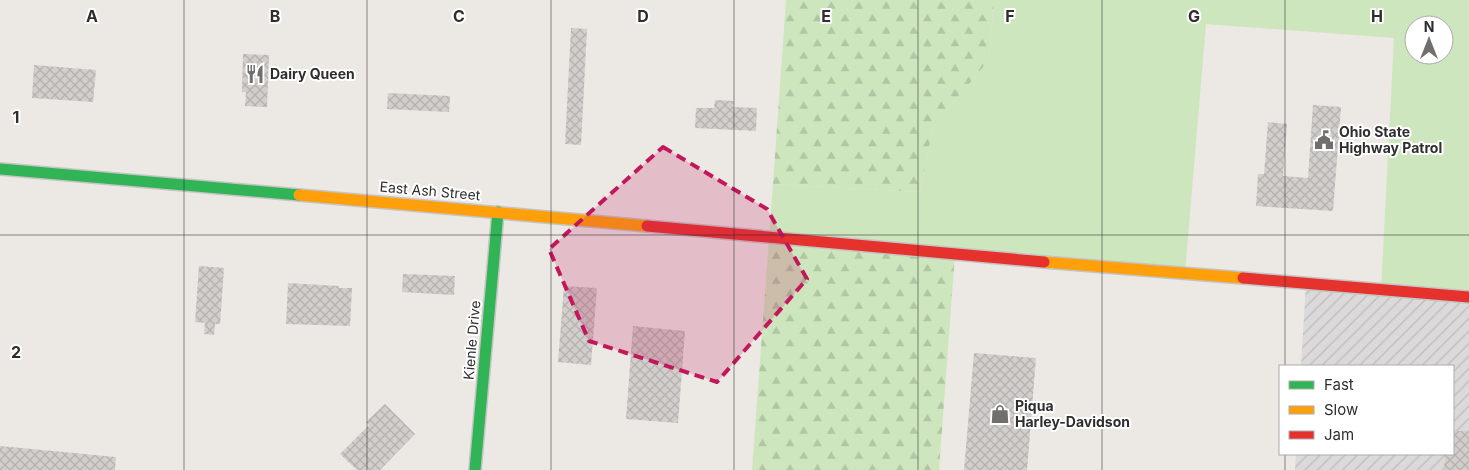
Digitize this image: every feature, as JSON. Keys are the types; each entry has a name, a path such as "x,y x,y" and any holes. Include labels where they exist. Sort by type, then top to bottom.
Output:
{"main road":[{"name":"East Ash Street","path":"0,169 498,212 858,246 1469,297"},
{"name":"Kienle Drive","path":"475,470 498,212"}],"highlighted area":[{"path":"663,147 767,209 807,279 717,382 589,341 549,249"}],"shaded area":[{"path":"1306,284 1469,297 1469,470 1295,470 1296,455 1454,455 1454,365 1301,365"}],"green space":[{"path":"786,0 994,0 989,60 933,127 920,192 773,184"},
{"path":"994,0 1469,0 1469,297 1381,290 1394,38 1206,24 1185,273 769,238 773,184 920,192 933,127 989,60"},
{"path":"769,238 955,254 939,470 752,470"}],"building":[{"path":"571,28 587,29 581,145 565,144"},
{"name":"Dairy Queen","path":"243,54 269,55 267,107 245,106 246,92 242,92"},
{"path":"34,65 96,70 93,102 32,98"},
{"path":"388,93 450,96 449,112 387,109"},
{"path":"715,100 734,101 733,107 757,108 756,131 695,128 696,108 714,108"},
{"name":"Ohio State Highway Patrol","path":"1313,105 1341,107 1333,211 1256,206 1258,174 1264,174 1268,122 1287,124 1283,176 1308,178"},
{"path":"199,266 224,268 220,324 215,324 214,335 204,334 205,323 195,322"},
{"path":"403,274 455,276 454,295 402,292"},
{"path":"288,283 352,288 350,326 286,324"},
{"path":"564,286 597,288 591,365 558,362"},
{"path":"633,326 685,331 678,423 626,419"},
{"name":"Piqua Harley-Davidson","path":"974,353 1036,358 1027,470 964,470"},
{"path":"385,404 415,434 380,470 357,470 340,454 369,425 366,422"},
{"path":"1454,431 1469,431 1469,470 1444,470 1445,455 1454,455"},
{"path":"0,446 116,457 115,470 0,470"}],"traffic: fast":[{"path":"0,169 299,195"},
{"path":"475,470 498,212"}],"traffic: slow":[{"path":"299,195 647,226"},
{"path":"1044,262 1243,278"}],"traffic: jam":[{"path":"647,226 1044,262"},
{"path":"1243,278 1469,297"}],"place":[{"name":"Dairy Queen","path":"255,74"},
{"name":"Ohio State Highway Patrol","path":"1324,140"},
{"name":"Piqua Harley-Davidson","path":"1000,414"}]}
